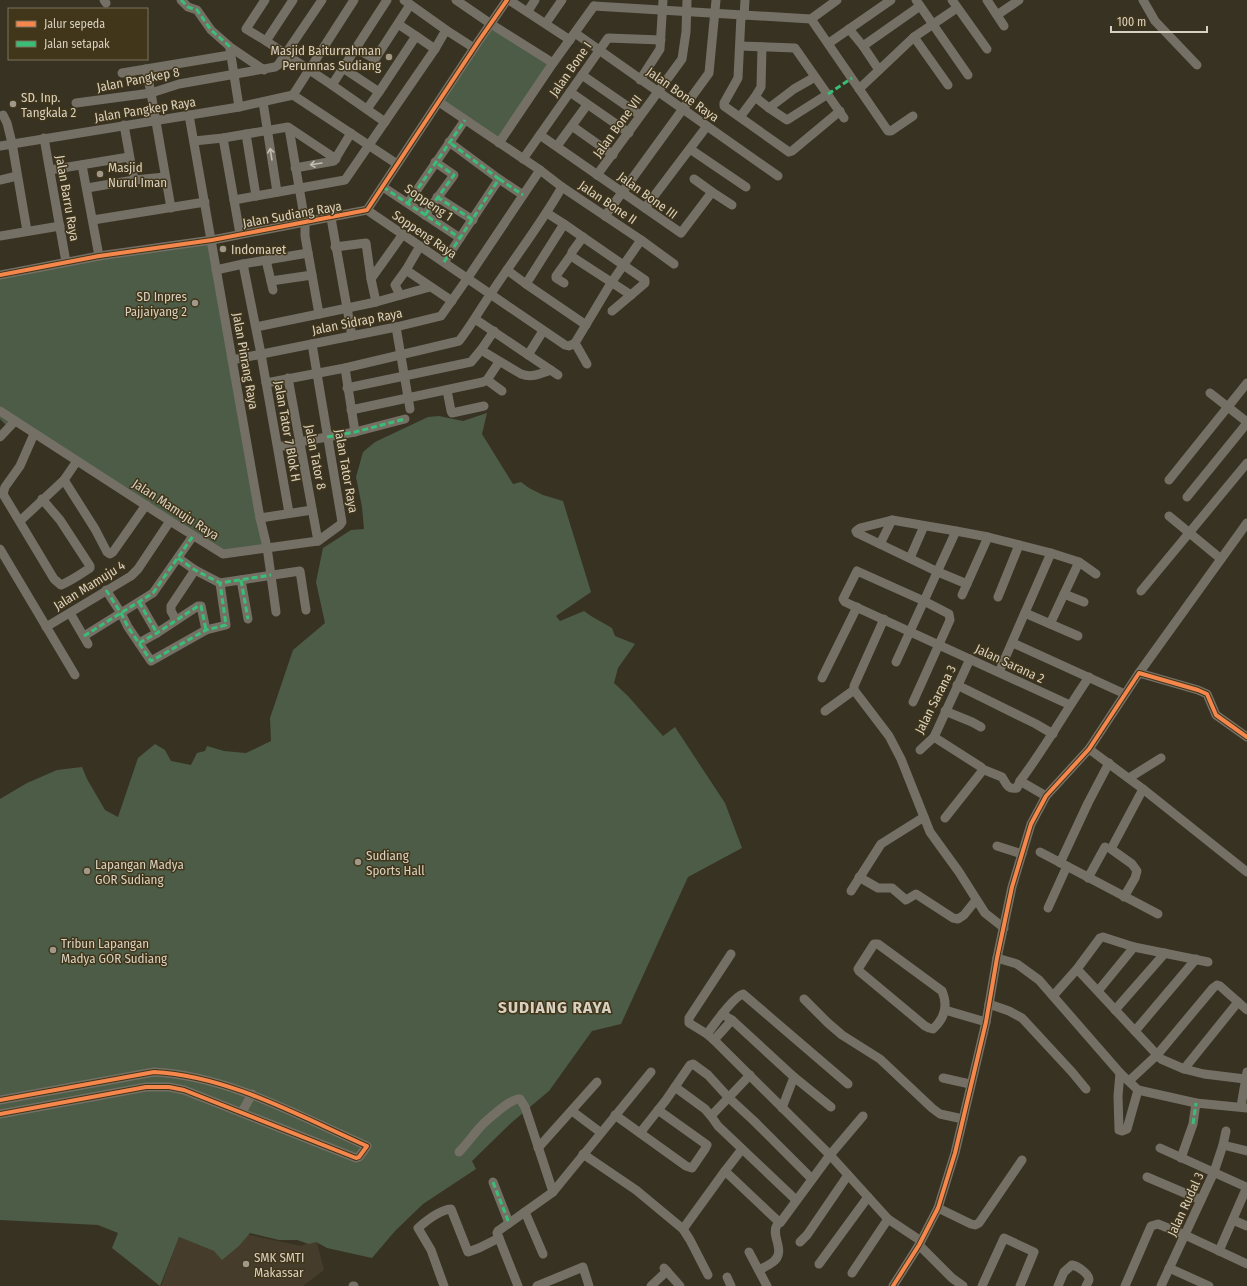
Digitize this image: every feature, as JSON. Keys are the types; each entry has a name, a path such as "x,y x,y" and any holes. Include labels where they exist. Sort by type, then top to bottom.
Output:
{"street":[{"path":"181,0 188,7 197,10 211,30 228,44 235,75 239,106"},
{"path":"265,0 246,29 332,85 385,122"},
{"path":"266,41 293,0"},
{"name":"Jalan Pangkep 8","path":"76,103 152,93 179,84 275,68 322,0"},
{"path":"354,0 293,95 397,164"},
{"path":"332,85 388,0"},
{"path":"456,0 553,63"},
{"path":"367,210 474,48 508,0"},
{"name":"Jalan Bone Raya","path":"508,0 546,23 599,51 657,92 684,106 707,126 778,176"},
{"path":"528,12 535,0"},
{"path":"546,23 562,0"},
{"path":"640,80 660,49 663,0"},
{"name":"Jalan Bone VII","path":"597,175 682,59 687,0"},
{"path":"605,216 709,73 716,0"},
{"path":"740,46 795,48 842,114 789,152 724,105 738,78 740,46 742,16 745,0"},
{"path":"499,143 572,37 593,3 686,12 811,19 837,0"},
{"path":"828,43 891,0"},
{"path":"952,0 987,49"},
{"path":"987,0 1004,26"},
{"path":"997,15 1019,0"},
{"path":"1143,0 1155,21 1197,65"},
{"path":"355,48 375,59 398,24 407,2 474,48"},
{"path":"863,46 918,3 968,75"},
{"path":"859,89 914,37 957,8"},
{"path":"811,19 888,131 913,116"},
{"path":"398,24 435,49"},
{"path":"849,29 863,46 879,70"},
{"path":"234,200 345,180 435,49 446,30"},
{"path":"367,109 416,36"},
{"name":"Jalan Bone I","path":"526,160 540,135 609,37 661,40"},
{"path":"914,37 948,85"},
{"path":"740,117 756,97 761,87 762,47"},
{"path":"122,73 230,51 264,70"},
{"path":"344,68 379,92"},
{"path":"146,69 152,93 171,208"},
{"path":"582,75 640,115"},
{"path":"769,108 794,89 815,77"},
{"path":"570,92 628,133"},
{"path":"756,97 784,119 789,119 828,94"},
{"name":"Jalan Pangkep Raya","path":"0,146 189,115 263,102 293,95"},
{"path":"263,102 277,192"},
{"name":"Jalan Bone II","path":"439,102 526,160 562,187 674,264"},
{"path":"557,146 587,105"},
{"name":"Jalan Pinrang Raya","path":"189,115 260,518 267,548 276,612"},
{"path":"4,116 12,143 27,231"},
{"path":"408,203 465,120"},
{"path":"124,125 134,180"},
{"path":"572,126 613,155"},
{"path":"645,208 707,126"},
{"path":"194,141 289,128 336,159"},
{"path":"289,128 305,222 304,229 319,314"},
{"path":"295,168 334,162 351,133"},
{"path":"246,134 256,196"},
{"name":"Jalan Bone III","path":"540,135 681,233 712,192"},
{"name":"Jalan Barru Raya","path":"44,138 66,262"},
{"path":"223,138 240,234"},
{"path":"449,142 523,195"},
{"path":"690,149 746,187"},
{"path":"50,170 129,157"},
{"path":"425,215 454,174 435,162"},
{"path":"82,165 99,256"},
{"name":"Jalan Sidrap Raya","path":"232,360 396,327 441,316 540,170"},
{"path":"0,180 17,176"},
{"path":"87,188 134,180 165,177"},
{"path":"444,262 499,179"},
{"path":"694,180 732,204"},
{"name":"Soppeng 1","path":"383,187 460,238"},
{"path":"266,383 345,368 459,341 547,213 562,187"},
{"path":"437,197 473,220"},
{"path":"92,220 205,202"},
{"name":"Jalan Sudiang Raya","path":"0,275 99,256 212,240 367,210"},
{"name":"Soppeng Raya","path":"367,210 543,331 565,345 569,346 575,343"},
{"path":"547,213 645,280 645,283 612,311"},
{"path":"331,218 352,336"},
{"path":"526,284 564,224"},
{"path":"0,236 60,226"},
{"path":"371,278 403,234"},
{"path":"564,283 556,278 556,276 583,237"},
{"path":"587,364 575,343 623,264 641,240"},
{"path":"335,247 366,243 368,245 371,278 376,302"},
{"path":"400,295 395,285 420,246"},
{"path":"216,270 308,253"},
{"path":"571,255 578,262 631,295"},
{"path":"266,260 272,286 312,275"},
{"name":"Jalan Tator 7 Blok H","path":"244,264 289,513"},
{"path":"406,270 452,301"},
{"path":"507,270 586,325"},
{"path":"256,327 347,309 430,287"},
{"path":"475,319 554,373 527,377 499,362 481,350"},
{"path":"396,327 410,409"},
{"path":"347,388 471,362 494,331"},
{"path":"528,355 543,331"},
{"name":"Jalan Tator Raya","path":"267,548 318,541 342,522 312,344"},
{"path":"351,410 487,380 499,362"},
{"path":"345,368 355,432"},
{"name":"Jalan Tator 8","path":"288,378 318,541"},
{"path":"487,380 502,391"},
{"path":"1169,480 1247,383"},
{"path":"447,390 452,413 484,406"},
{"path":"1187,497 1247,422 1210,393"},
{"name":"Jalan Mamuju Raya","path":"0,411 223,554 234,554 267,548"},
{"path":"278,447 355,432 405,419"},
{"path":"0,437 15,421"},
{"path":"34,434 20,466 3,491 3,494 58,583 61,585 67,583 90,568 90,566 60,520 42,499"},
{"path":"20,521 64,480 77,461"},
{"path":"1141,591 1247,463"},
{"path":"64,480 95,529 107,552 110,554 113,552 146,505"},
{"path":"260,518 312,510"},
{"path":"1169,516 1221,559"},
{"path":"880,544 892,520"},
{"path":"968,584 938,572 857,533 856,531 860,528 892,520 956,531 988,537 1051,553 1079,562 1096,574"},
{"name":"Jalan Mamuju 4","path":"46,627 133,574 170,521"},
{"path":"893,1286 920,1243 938,1208 955,1154 970,1084 986,1022 997,958 1012,887 1031,824 1046,796 1089,749 1139,673 1247,523"},
{"path":"910,558 924,526"},
{"path":"896,662 956,531"},
{"path":"70,612 86,640 153,593 193,536"},
{"path":"962,595 988,537"},
{"path":"998,597 1019,545"},
{"path":"0,551 76,675"},
{"path":"999,672 1051,553"},
{"path":"178,558 195,570 220,583 300,570 306,610"},
{"path":"1050,624 1079,562"},
{"path":"176,620 171,611 171,606 195,570"},
{"name":"Jalan Sarana 2","path":"924,601 857,571 843,599 845,602 1070,705"},
{"path":"241,580 248,620"},
{"path":"106,590 128,628 151,661 206,630 224,626 226,624 220,583"},
{"path":"1064,594 1084,602"},
{"path":"913,702 940,646 950,620 950,617 946,611 924,601"},
{"path":"139,602 157,633"},
{"path":"139,643 198,606 200,606 206,630"},
{"path":"822,678 857,607"},
{"path":"1025,613 1078,636"},
{"path":"884,619 854,686 854,690 889,736 901,759 930,832 959,872 985,913 1004,928"},
{"path":"1013,642 1125,694"},
{"name":"Jalan Sarana 3","path":"920,750 934,737 970,659"},
{"path":"1139,673 1207,694 1216,715 1247,737"},
{"path":"934,737 982,769 1000,775 1004,779 1005,784 1010,788 1017,788 1020,781 1053,734 1089,677"},
{"path":"957,685 1033,722 1053,734"},
{"path":"824,711 854,690"},
{"path":"945,711 981,727"},
{"path":"1089,749 1129,778 1247,872"},
{"path":"1129,778 1161,758"},
{"path":"1048,908 1088,803 1109,764"},
{"path":"945,818 982,772 982,769"},
{"path":"1020,781 1046,796"},
{"path":"1124,897 1135,878 1137,871 1132,864 1111,849 1143,789"},
{"path":"850,890 881,844 924,817"},
{"path":"997,846 1022,854"},
{"path":"1088,878 1105,847"},
{"path":"1040,852 1158,914"},
{"path":"859,877 878,888 892,888 906,900 916,894 953,918 958,919 964,915 976,900"},
{"path":"1053,996 1077,969 1100,938 1103,937 1134,947 1208,962"},
{"path":"874,944 878,944 942,992 945,999 946,1010 937,1025 933,1029 929,1028 859,971 858,969 874,944"},
{"path":"1098,991 1134,947"},
{"path":"1115,1010 1165,953"},
{"path":"731,954 688,1021 689,1023 711,1037 830,1154 848,1176 888,1219 920,1243 952,1278 963,1286"},
{"path":"997,958 1017,964 1039,980 1120,1073 1138,1090 1196,1103 1244,1107 1246,1076 1204,1074 1184,1069 1167,1062 1156,1055 1077,969"},
{"path":"1134,1031 1196,959"},
{"path":"1129,1081 1156,1055 1217,985 1247,1010"},
{"path":"711,1037 722,1014 740,995 743,994 848,1084"},
{"path":"804,999 842,1035 880,1058 932,1108 940,1114 963,1119"},
{"path":"1184,1069 1238,1002"},
{"path":"989,1004 1009,1011 1022,1018 1068,1067 1086,1089"},
{"path":"946,1010 986,1022"},
{"path":"722,1014 732,1020 794,1077 831,1106"},
{"path":"711,1037 732,1020"},
{"path":"640,1133 690,1065 694,1064 708,1075 728,1098 754,1121 812,1179"},
{"path":"0,1100 154,1072 172,1073 213,1082 252,1094 367,1146 359,1157 356,1158 242,1112 184,1090 169,1087 146,1087 0,1114"},
{"path":"518,1286 497,1233 498,1231 552,1192 650,1072"},
{"path":"1120,1073 1118,1110 1119,1130 1122,1132 1127,1129 1138,1090"},
{"path":"711,1116 750,1076"},
{"path":"782,1108 794,1077"},
{"path":"943,1078 970,1084"},
{"path":"538,1148 597,1082"},
{"path":"675,1087 711,1116 714,1122 796,1200"},
{"path":"242,1112 252,1094"},
{"path":"459,1152 483,1124 518,1098 522,1100 525,1106 552,1192"},
{"path":"1181,1158 1193,1124 1196,1103"},
{"path":"572,1110 600,1132"},
{"path":"615,1115 686,1166 690,1168 694,1166 707,1145 658,1110"},
{"path":"725,1171 780,1223 830,1154 864,1116"},
{"name":"Jalan Rudal 3","path":"1161,1286 1214,1172 1224,1145 1226,1131"},
{"path":"1224,1145 1247,1151"},
{"path":"1160,1148 1244,1186 1246,1189 1219,1251"},
{"path":"683,1229 742,1149"},
{"path":"583,1154 636,1190 683,1229 708,1275"},
{"path":"938,1208 971,1224 975,1225 979,1223 1022,1160"},
{"path":"800,1242 808,1235 848,1176"},
{"path":"1147,1177 1201,1200"},
{"path":"494,1182 509,1223"},
{"path":"819,1264 868,1197"},
{"path":"444,1286 431,1250 418,1228 424,1222 451,1209 468,1252 499,1238"},
{"path":"525,1212 543,1254"},
{"path":"852,1273 888,1219"},
{"path":"1233,1220 1247,1226"},
{"path":"1126,1286 1151,1226 1154,1224 1158,1224 1185,1235 1247,1264"},
{"path":"759,1270 773,1262 776,1258 780,1248 775,1230 777,1225"},
{"path":"982,1286 1004,1238 1034,1252 1020,1286"},
{"path":"749,1252 767,1286"},
{"path":"1058,1286 1064,1272 1072,1265 1080,1269 1088,1277 1089,1281 1086,1286"},
{"path":"536,1286 582,1267 589,1286"},
{"path":"1169,1268 1209,1286"},
{"path":"651,1286 665,1270 680,1286"},
{"path":"726,1277 731,1286"}],"shaded area":[{"name":"SMK SMTI Makassar","path":"245,1234 301,1246 316,1239 324,1270 303,1286 161,1286 179,1237 214,1251"}],"green space":[{"path":"491,24 553,63 499,143 439,102"},
{"path":"212,240 267,547 226,554 25,427 7,426 0,419 0,275"},
{"name":"Sudiang Sports Hall","path":"487,413 482,434 513,484 521,482 543,495 563,501 591,592 556,616 560,621 584,611 612,628 615,636 635,644 618,668 614,683 628,696 663,736 675,727 725,803 742,848 688,877 621,1024 592,1031 549,1091 511,1123 472,1161 476,1169 423,1204 395,1231 372,1258 327,1248 316,1242 309,1244 297,1240 279,1240 250,1233 239,1246 222,1260 214,1251 179,1237 160,1286 112,1248 118,1233 98,1225 0,1220 0,799 27,783 57,770 82,767 87,779 105,810 118,817 138,758 155,744 165,750 171,761 191,765 197,753 205,751 207,746 224,751 246,753 271,741 270,718 293,650 325,623 316,582 323,548 351,530 364,529 362,507 356,477 363,452 375,442 428,417 439,416 463,421"}],"marked path":[{"path":"181,0 188,7 197,10 211,30 230,47"},
{"path":"828,94 852,78"},
{"path":"408,203 465,120"},
{"path":"444,262 499,179 449,142"},
{"path":"425,215 454,175 435,162"},
{"path":"499,179 523,195"},
{"path":"383,187 460,238"},
{"path":"437,197 473,220"},
{"path":"327,437 355,432 405,419"},
{"path":"84,636 153,593 193,536"},
{"path":"178,558 195,570 220,583 271,575"},
{"path":"241,580 248,619"},
{"path":"106,590 128,627 151,661 206,630 226,625 220,583"},
{"path":"139,602 157,633"},
{"path":"139,643 198,606 201,606 206,630"},
{"path":"1193,1124 1196,1103"},
{"path":"493,1182 509,1223"}],"cycle path":[{"path":"0,275 99,256 212,240 367,210 507,0"},
{"path":"893,1286 919,1245 938,1208 955,1153 986,1022 997,958 1012,887 1031,824 1046,796 1089,749 1139,673 1207,694 1216,715 1247,737"},
{"path":"0,1100 154,1072 182,1075 209,1081 263,1099 367,1146 359,1157 356,1158 184,1090 169,1087 146,1087 0,1114"}],"place":[{"name":"Masjid Baiturrahman Perumnas Sudiang","path":"389,57"},
{"name":"SD. Inp. Tangkala 2","path":"13,104"},
{"name":"Masjid Nurul Iman","path":"100,174"},
{"name":"Indomaret","path":"223,249"},
{"name":"SD Inpres Pajjaiyang 2","path":"195,303"},
{"name":"Sudiang Sports Hall","path":"358,862"},
{"name":"Lapangan Madya GOR Sudiang","path":"87,871"},
{"name":"Tribun Lapangan Madya GOR Sudiang","path":"53,950"},
{"name":"SMK SMTI Makassar","path":"246,1264"}],"district":[{"name":"SUDIANG RAYA","path":"555,1007"}]}
